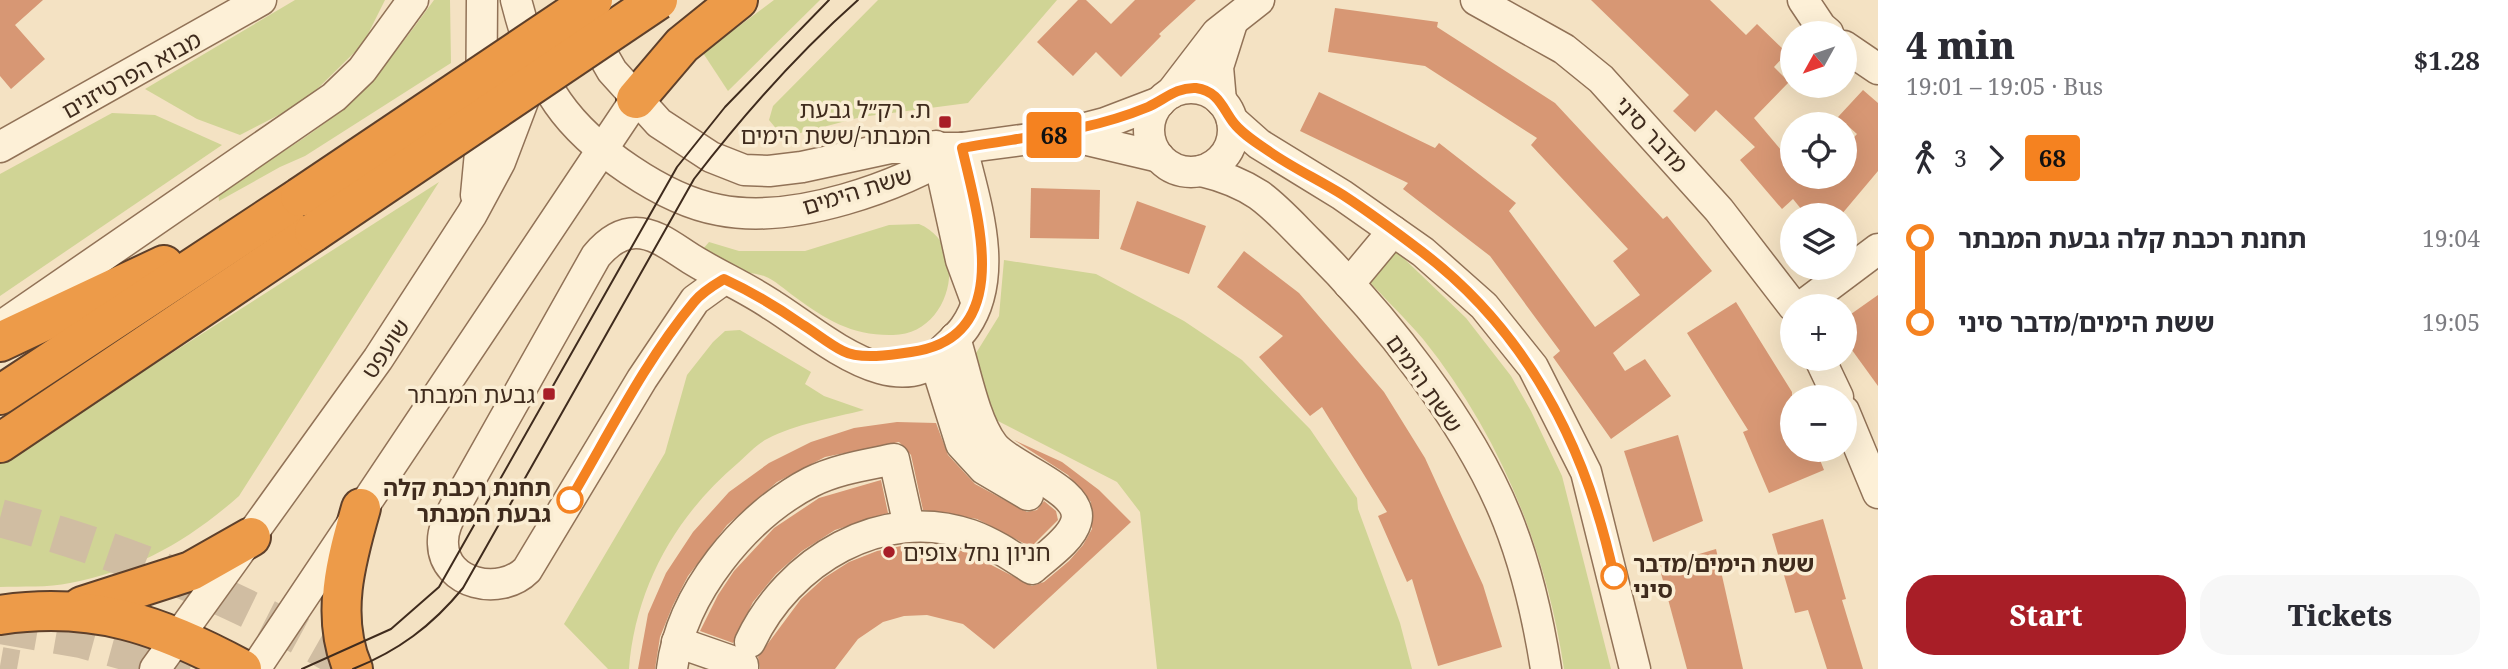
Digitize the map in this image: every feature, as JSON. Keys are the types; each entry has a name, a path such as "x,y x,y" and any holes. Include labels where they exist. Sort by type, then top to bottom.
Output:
{"highway":[{"path":"0,395 593,0"},
{"path":"0,443 658,0"},
{"path":"636,99 682,45 738,0"},
{"path":"0,342 286,207"},
{"path":"353,669 343,639 342,597 347,562 361,508"},
{"path":"0,615 71,609 174,578 209,563 251,537"},
{"path":"71,609 116,616 179,638 242,669"}],"street":[{"name":"מבוא הפרטיזנים","path":"0,147 261,0"},
{"path":"0,327 334,97 362,70 412,0"},
{"path":"472,214 481,142 482,0"},
{"name":"ששת הימים","path":"516,0 537,63 557,102 573,122 603,149 635,172 682,198 719,211 768,213 835,201 945,152"},
{"name":"שועפט","path":"155,669 378,359 472,214 500,162 537,63 568,0"},
{"name":"ששת הימים","path":"575,0 600,51 636,99 677,136 724,164 744,170 769,172 890,148 945,152 1059,135 1105,123 1166,97"},
{"name":"מדבר סיני","path":"1476,0 1564,49 1601,79 1719,210 1784,294"},
{"path":"1803,0 1817,21"},
{"path":"1247,8 1221,50 1218,76 1232,134 1228,149 1214,165 1201,170 1177,169 1159,157 1149,130 1150,120 1217,33 1247,8"},
{"path":"1857,55 1878,69"},
{"path":"1166,97 1185,88 1202,89 1259,144 1342,195 1423,252 1484,306 1533,368 1586,472 1635,669"},
{"path":"255,669 636,99"},
{"name":"ששת הימים","path":"1059,135 1159,157"},
{"path":"724,279 695,300 642,379 527,569 510,582 491,586 468,579 453,567 443,547 448,522 600,250 619,237 646,234 752,292 869,366 892,371 918,368 935,361 972,314 976,301 961,260 945,152"},
{"name":"ששת הימים","path":"1201,170 1222,176 1260,196 1349,284 1409,355 1489,481 1523,563 1539,623 1546,669"},
{"path":"1349,284 1393,231"},
{"path":"1818,294 1878,249"},
{"path":"845,353 900,354 932,349 955,338"},
{"path":"909,526 894,459 847,468 812,482 780,501 736,539 698,597 674,655 744,665 761,620 782,592 813,564 860,537 909,526 937,527 970,535 1002,549 1032,569 1069,533 1076,523 1077,513 1064,492 1008,460 993,445 982,425 955,338"},
{"path":"935,361 955,429 969,455 984,469 1055,511 1068,524 1069,533"},
{"path":"1857,442 1878,493"}],"green space":[{"path":"295,0 385,0 363,44 304,102 240,135 197,119 145,89"},
{"path":"434,0 450,0 451,63 305,156 219,201 218,191 301,140 348,104 404,41"},
{"path":"774,0 820,0 728,91 703,53"},
{"path":"878,0 1057,0 968,103 861,117 789,136 779,132 769,120 773,106"},
{"path":"112,113 155,115 222,145 0,296 0,174"},
{"path":"439,182 239,496 181,540 118,570 62,585 0,587 0,463"},
{"path":"919,224 935,235 945,250 949,268 948,287 941,305 929,321 913,331 893,335 865,333 841,325 818,313 768,278 750,273 727,272 703,249 709,242 739,251 805,251 889,225"},
{"path":"1394,249 1466,318 1511,376 1531,411 1562,476 1611,669 1564,669 1556,624 1532,537 1497,454 1475,414 1423,339 1368,280"},
{"path":"1004,260 1096,274 1184,321 1242,360 1310,429 1357,498 1358,509 1400,623 1412,669 1157,669 1140,512 1117,482 996,420 973,358 999,316"},
{"path":"740,330 811,372 805,384 824,396 864,410 802,425 767,439 716,483 678,530 662,555 640,610 629,669 608,669 564,624 665,453 687,375 725,331"}],"building":[{"path":"0,0 43,0 15,25 45,59 11,89 0,76"},
{"path":"1078,0 1086,0 1111,24 1135,0 1196,0 1159,34 1161,36 1121,77 1096,52 1073,76 1037,42"},
{"path":"1591,0 1710,0 1746,35 1757,24 1780,46 1780,61 1774,67 1780,73 1780,91 1754,118 1780,149 1780,189 1857,189 1857,112 1843,112 1863,90 1878,103 1878,171 1851,203 1796,203 1793,199 1789,203 1780,203 1780,207 1740,160 1755,147 1716,110 1695,132 1673,111 1689,95"},
{"path":"1335,8 1438,22 1437,27 1555,103 1663,219 1667,216 1712,271 1613,353 1625,371 1645,359 1671,396 1611,439 1553,357 1560,351 1490,256 1403,189 1408,183 1300,131 1319,92 1435,148 1439,143 1516,203 1509,211 1595,327 1640,295 1613,261 1628,249 1531,145 1537,138 1425,66 1328,52"},
{"path":"1031,188 1100,190 1099,239 1030,238"},
{"path":"1137,201 1206,226 1189,274 1120,249"},
{"path":"1244,251 1299,293 1384,392 1425,458 1483,585 1502,647 1438,666 1412,579 1407,582 1378,516 1387,512 1322,407 1310,416 1259,357 1283,336 1217,287"},
{"path":"1878,295 1878,386 1857,357 1857,310"},
{"path":"1736,302 1788,385 1780,385 1780,462 1821,462 1824,470 1769,493 1743,432 1748,430 1687,333"},
{"path":"897,422 936,423 948,455 975,484 1027,512 1037,510 1044,501 1056,511 1058,520 1031,547 977,519 923,510 911,455 899,442 825,457 777,482 727,525 688,576 673,605 660,637 655,669 638,669 648,614 666,573 693,532 729,492 769,463 811,442 854,428"},
{"path":"1678,435 1703,521 1653,542 1624,451"},
{"path":"1014,440 1062,462 1099,490 1131,522 994,649 963,624 927,615 904,616 883,622 858,639 835,669 760,669 758,657 801,599 824,578 849,562 877,551 906,545 936,545 966,552 1032,586 1044,582 1069,561 1092,529 1091,502 1068,475"},
{"path":"881,480 888,513 835,530 802,551 776,574 753,602 733,643 700,631 734,571 774,528 819,498"},
{"path":"1823,519 1846,599 1842,600 1863,669 1827,669 1808,610 1795,613 1772,534"},
{"path":"1716,549 1743,669 1687,669 1659,566"}],"tunnel":[{"path":"0,518 93,546 184,580 273,621 357,669"},
{"path":"0,625 81,639 190,669"},
{"path":"0,666 17,669"}],"tram line":[{"path":"302,669 391,629 439,587 677,167 725,107 829,0"},
{"path":"353,669 385,654 413,636 439,614 463,588 694,179 772,85 858,0"}],"bus line":[{"name":"68","path":"570,500 642,379 695,300 709,288 724,279 752,292 845,353 900,354 932,349 955,338 965,327 972,314 982,278 983,250 980,230 962,148 1007,139 1059,135 1081,130 1124,117 1160,102 1171,93 1194,88 1216,96 1226,106 1231,120 1243,132 1285,162 1342,195 1423,252 1484,306 1533,368 1586,472 1614,576"}],"place":[{"name":"ת. רק״ל גבעת המבתר/ששת הימים","path":"945,122"},
{"name":"גבעת המבתר","path":"549,394"},
{"name":"תחנת רכבת קלה גבעת המבתר","path":"570,500"},
{"name":"חניון נחל צופים","path":"889,552"},
{"name":"ששת הימים/מדבר סיני","path":"1614,576"}]}
